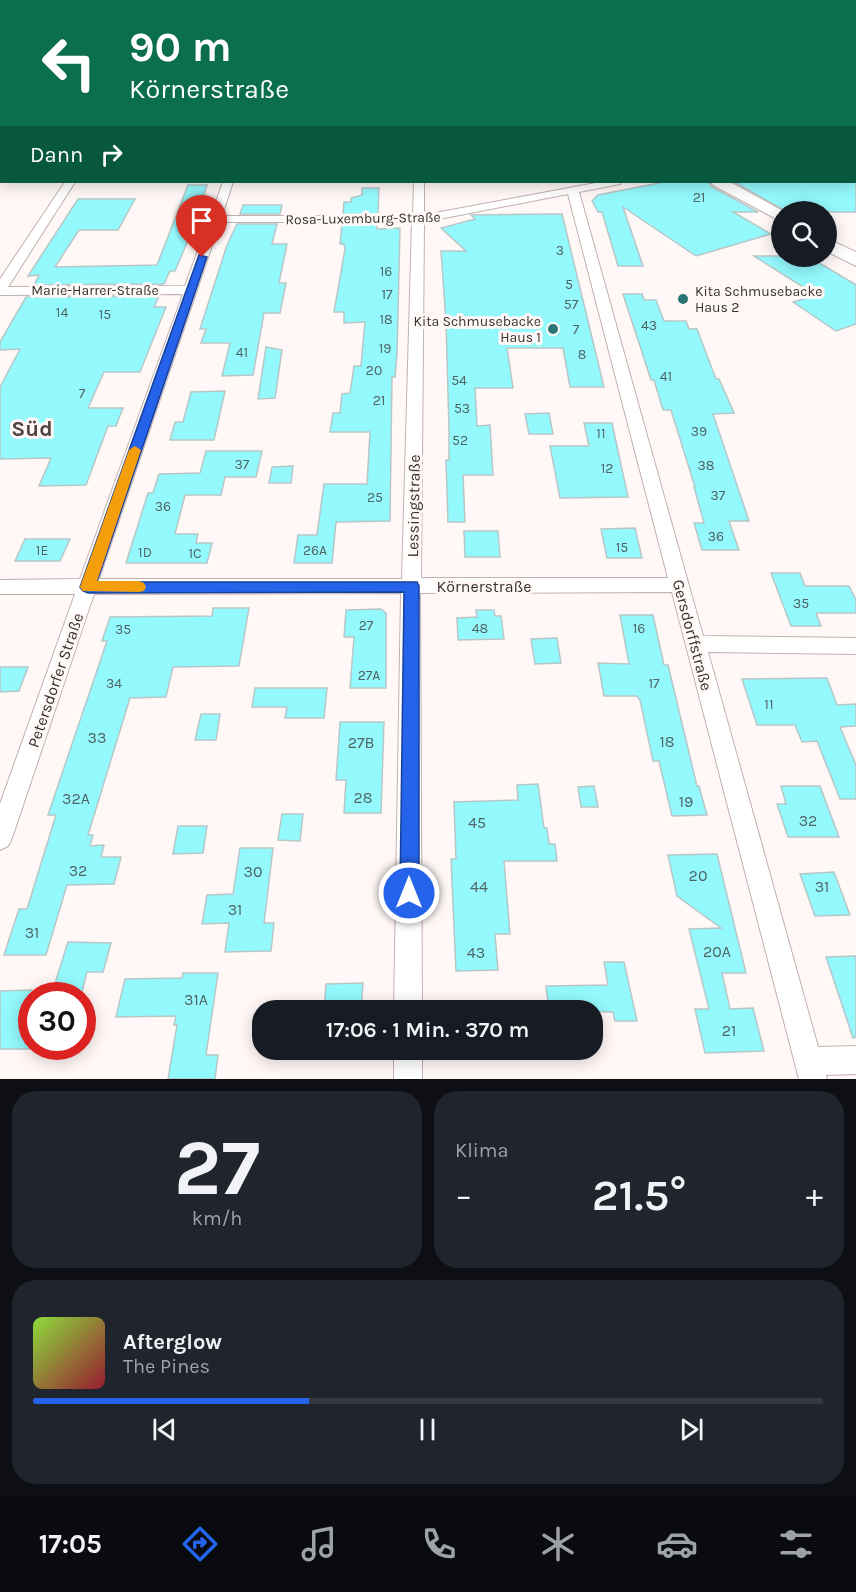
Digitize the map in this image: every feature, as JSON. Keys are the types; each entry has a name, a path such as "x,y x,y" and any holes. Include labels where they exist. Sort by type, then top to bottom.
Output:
{"main road":[{"path":"721,183 771,211"},
{"path":"837,249 856,260"}],"street":[{"path":"0,290 69,183"},
{"name":"Petersdorfer Straße","path":"0,838 228,183"},
{"name":"Lessingstraße","path":"408,1000 411,586 419,183"},
{"name":"Rosa-Luxemburg-Straße","path":"215,219 420,219 611,183"},
{"name":"Gersdorffstraße","path":"573,191 810,1070"},
{"name":"Marie-Harrer-Straße","path":"0,290 190,290"},
{"name":"Körnerstraße","path":"0,587 679,585"},
{"path":"695,644 856,646"},
{"path":"408,1060 408,1079"},
{"path":"810,1070 856,1060"}],"building":[{"path":"659,183 710,183 712,187 758,212 733,212 771,234 696,256 623,207 643,266 618,266 602,212 598,212 592,201 598,195"},
{"path":"736,183 856,183 856,212 837,212 837,201 771,201 771,203"},
{"path":"188,185 207,185 195,224 175,271 170,271 164,284 34,285 39,275 28,276 78,199 135,199 118,230 79,230 55,267 157,265"},
{"path":"362,188 379,188 378,214 343,214 344,202 351,202 351,198 362,195"},
{"path":"243,205 282,205 280,214 240,214"},
{"path":"562,214 604,387 570,387 563,348 507,348 513,388 475,388 477,426 490,425 493,475 463,475 465,522 448,522 446,460 449,460 449,430 446,322 441,251 466,251 441,228 475,219 471,215"},
{"path":"237,224 277,224 272,244 287,244 279,283 286,283 280,313 264,313 253,375 222,376 230,343 201,343 206,329 200,329 227,245"},
{"path":"342,224 377,224 377,229 400,228 397,354 395,377 392,377 390,521 336,522 332,563 294,563 298,535 317,535 324,484 367,484 370,432 330,432 333,413 340,413 342,394 350,393 354,366 361,366 365,322 344,323 344,312 334,312 345,249 344,244 340,244"},
{"path":"754,256 771,256 771,267"},
{"path":"771,267 826,267 856,285 856,324 836,331 793,302 816,295"},
{"path":"623,294 642,294 644,300 656,300 664,321 686,321 689,329 697,329 716,379 719,379 734,413 713,414 749,521 729,521 739,550 702,550 694,523 704,523 695,487 671,410 663,410"},
{"path":"159,296 154,307 166,307 140,372 104,372 88,408 123,408 116,426 108,426 86,485 39,486 51,458 0,459 0,387 20,349 0,350 0,342 26,297"},
{"path":"266,347 282,350 275,398 258,399"},
{"path":"225,391 214,440 170,440 175,422 183,422 191,392"},
{"path":"549,413 553,434 529,434 525,414"},
{"path":"584,423 612,423 628,497 560,498 550,446 589,446"},
{"path":"206,451 262,451 256,477 225,477 221,495 185,495 175,534 198,534 196,543 212,543 207,563 126,563 148,493 153,493 159,474 200,473"},
{"path":"293,466 291,483 269,483 272,467"},
{"path":"635,528 642,558 607,558 601,529"},
{"path":"464,531 498,531 500,557 465,557"},
{"path":"25,539 70,539 60,561 15,561"},
{"path":"771,573 800,573 805,586 849,586 856,600 856,613 816,613 821,626 791,626"},
{"path":"213,608 249,608 239,666 173,667 166,697 130,698 88,835 93,835 90,846 104,845 101,857 121,857 114,884 67,885 46,955 4,955 19,909 27,909 56,815 48,815 107,641 102,641 110,617 212,616"},
{"path":"381,609 386,613 386,688 350,688 354,637 344,637 346,610"},
{"path":"476,610 494,610 495,616 501,616 504,639 458,640 457,618 477,617"},
{"path":"620,615 653,615 664,665 668,665 697,786 699,786 707,815 672,816 659,761 653,761 640,700 637,696 604,696 598,663 629,664"},
{"path":"557,638 561,663 535,664 531,639"},
{"path":"0,667 28,667 19,691 0,692"},
{"path":"827,678 837,705 856,704 856,726 840,727 856,765 856,799 840,799 817,741 802,742 795,725 757,725 742,679"},
{"path":"255,688 327,688 324,718 285,718 287,707 252,707"},
{"path":"201,714 220,714 216,740 195,740"},
{"path":"340,722 384,722 381,813 344,813 346,780 336,780"},
{"path":"538,784 544,828 547,828 549,844 555,844 557,861 504,861 510,934 495,934 498,970 456,971 451,859 456,859 454,802 518,800 517,785"},
{"path":"594,786 598,807 581,807 578,787"},
{"path":"781,786 820,786 839,837 788,837 777,804 786,804"},
{"path":"282,814 303,814 300,841 278,840"},
{"path":"178,826 207,826 203,853 173,854"},
{"path":"240,848 273,848 264,923 274,923 271,951 225,952 229,923 202,924 207,895 233,894"},
{"path":"717,854 746,973 722,973 730,1009 753,1008 764,1051 705,1053 695,1009 709,1009 689,929 721,928 677,896 668,855"},
{"path":"834,872 850,915 815,916 800,874"},
{"path":"68,942 111,943 103,972 87,972 84,982 55,982"},
{"path":"856,956 856,1037 853,1038 826,957"},
{"path":"604,962 624,962 637,1021 615,1021 613,1012 603,1012 603,1000 548,1000 546,986 608,985"},
{"path":"183,973 218,973 206,1055 218,1055 215,1079 168,1079 177,1025 174,1025 176,1016 116,1017 125,979 182,978"},
{"path":"363,983 362,1000 325,1000 326,984"},
{"path":"18,990 18,1049 0,1049 0,991"}],"slow traffic":[{"path":"135,450 88,587 139,587"}],"place":[{"name":"Kita Schmusebacke Haus 2","path":"683,299"},
{"name":"Kita Schmusebacke Haus 1","path":"553,329"}],"district":[{"name":"Süd","path":"32,428"}],"route":[{"path":"202,257 88,587 411,586 409,893"}]}
